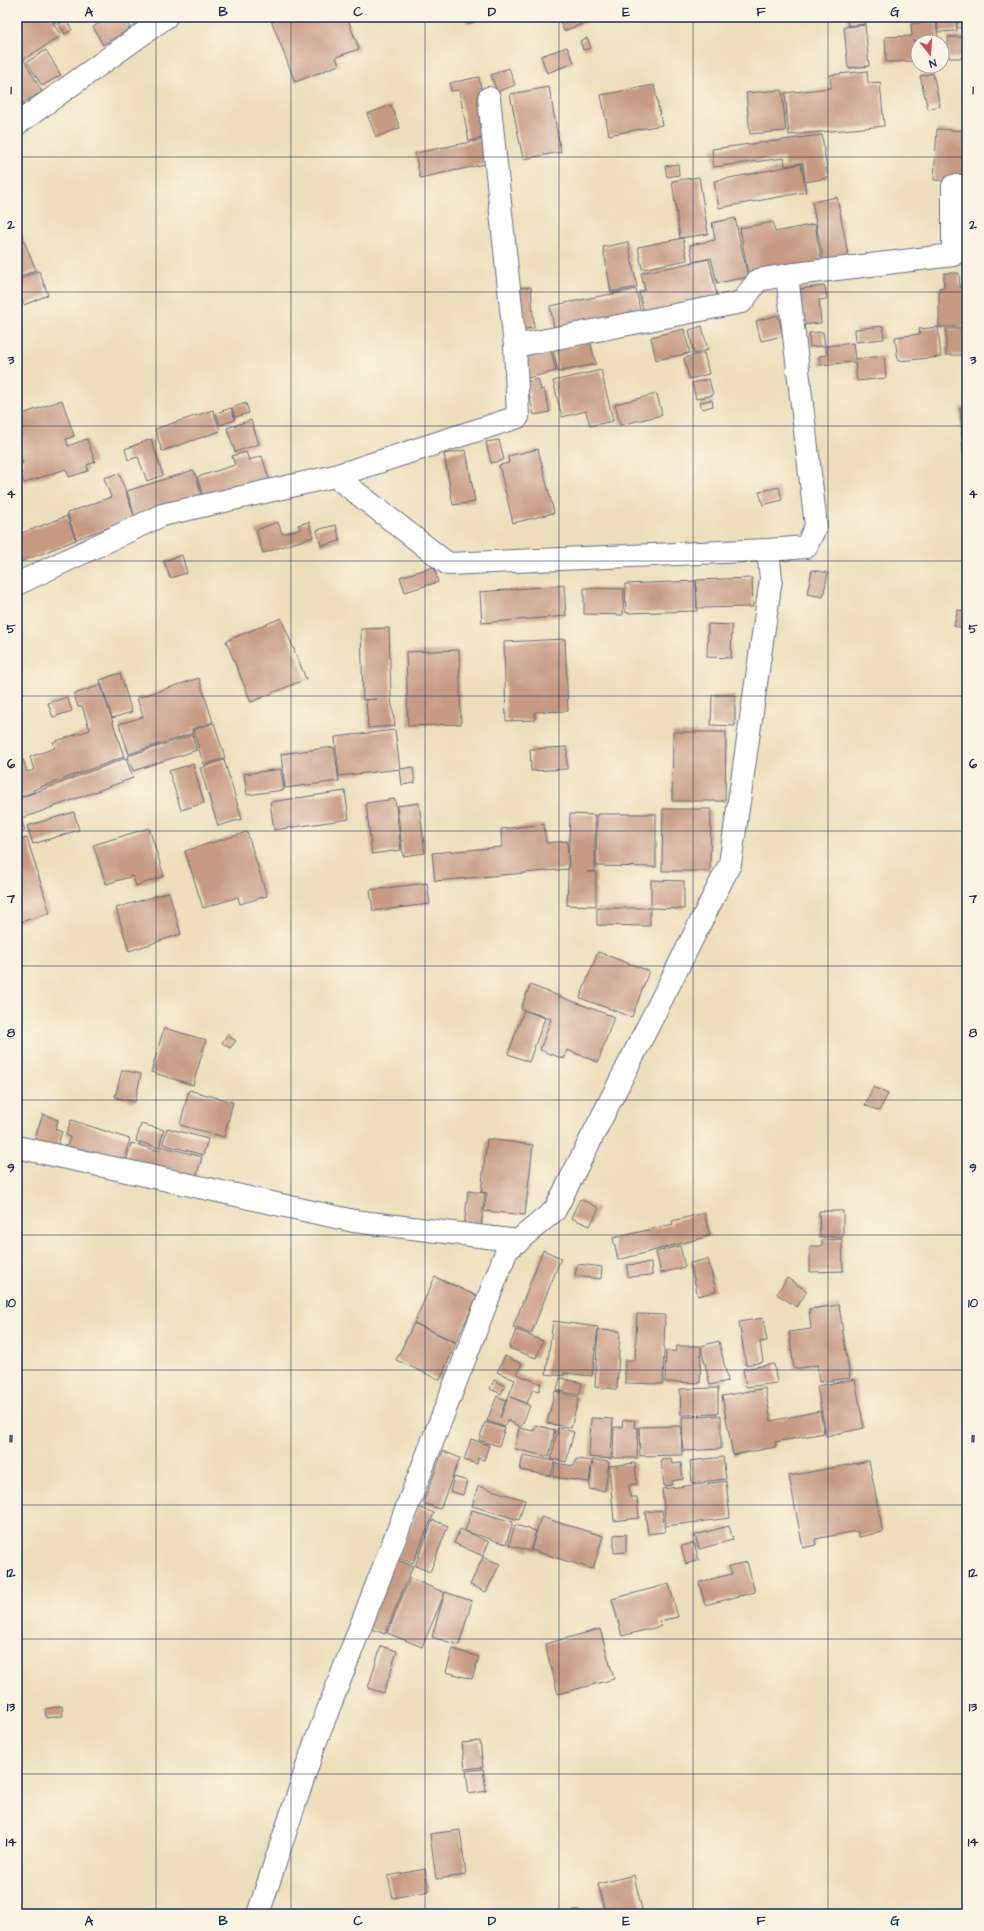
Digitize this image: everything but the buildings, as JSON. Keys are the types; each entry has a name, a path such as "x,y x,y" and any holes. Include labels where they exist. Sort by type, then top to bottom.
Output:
{"street":[{"path":"17,124 166,17"},
{"path":"17,584 162,515 335,476 518,417 516,346 489,98"},
{"path":"516,346 742,302 758,280 787,275 953,256 953,186 967,186"},
{"path":"335,476 448,564 806,547 816,526 787,275"},
{"path":"258,1914 314,1746 507,1250 555,1210 730,864 771,579 768,550"},
{"path":"17,1147 354,1221 519,1241"}]}
